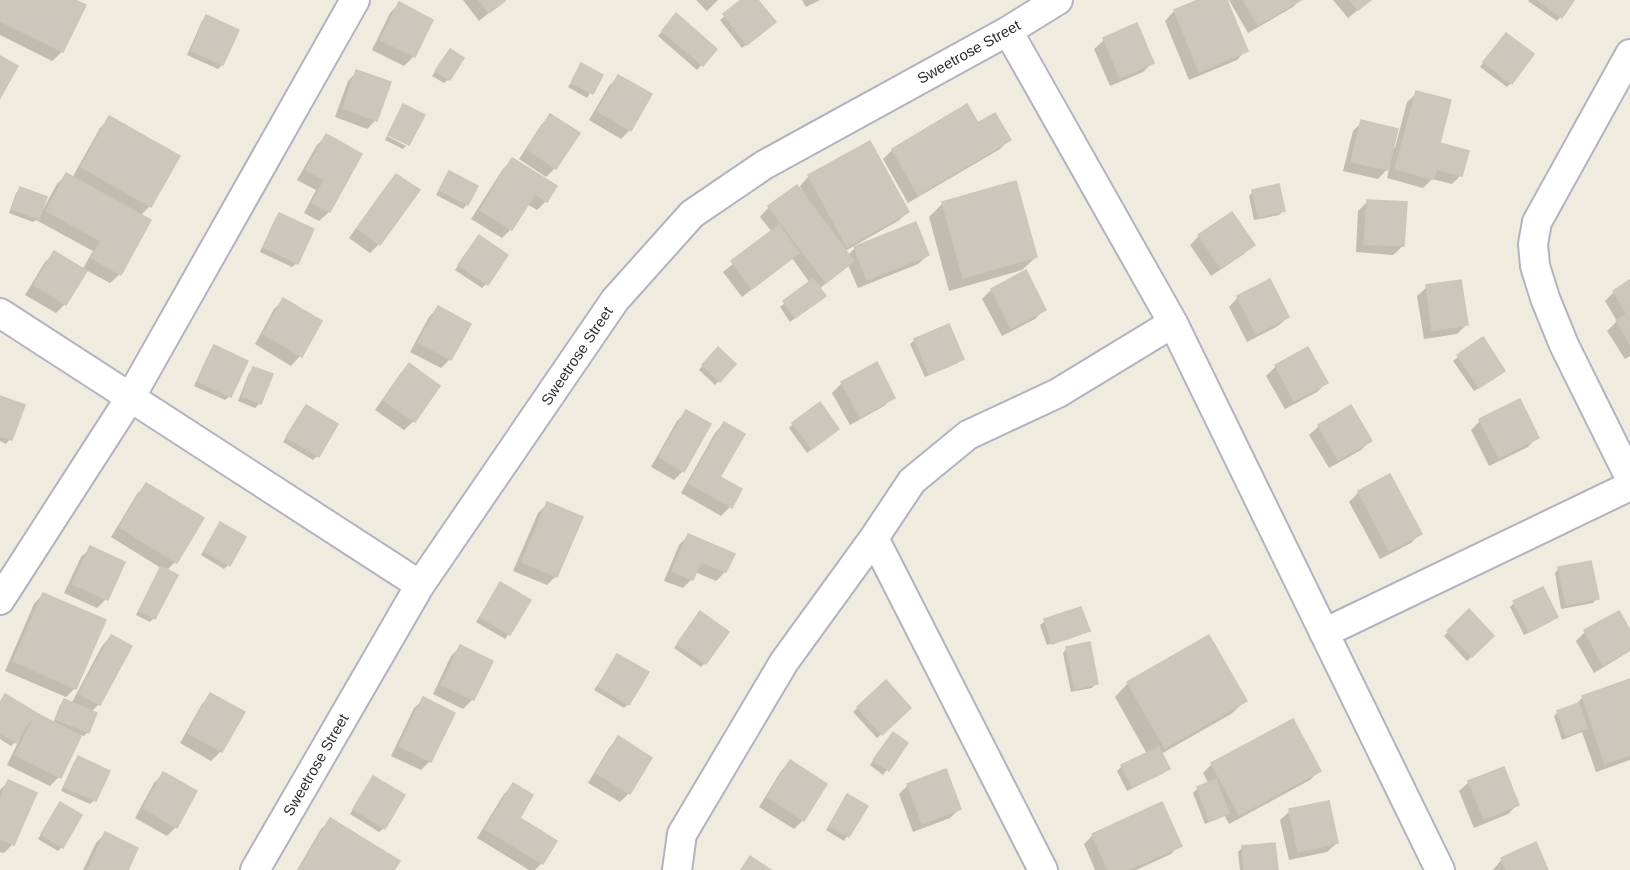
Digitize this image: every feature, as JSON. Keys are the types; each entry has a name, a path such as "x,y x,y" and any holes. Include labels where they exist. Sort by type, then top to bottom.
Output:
{"street":[{"path":"0,600 130,398 355,0"},
{"name":"Sweetrose Street","path":"255,870 420,585 615,300 692,214 764,165 1008,31 1058,0"},
{"path":"1008,31 1173,324 1440,870"},
{"path":"1630,54 1537,222 1533,244 1535,267 1560,335 1630,478"},
{"path":"0,313 420,585"},
{"path":"677,870 682,834 784,662 874,538 912,481 968,435 1058,393 1173,324"},
{"path":"1324,633 1630,486"},
{"path":"874,538 1043,870"}],"building":[{"path":"0,0 75,0 86,5 63,52 0,21"},
{"path":"479,0 504,0 505,1 489,13"},
{"path":"741,0 758,0 776,22 747,45 723,14"},
{"path":"1198,0 1227,0 1248,51 1199,72 1174,10"},
{"path":"1243,0 1301,0 1258,25"},
{"path":"1350,0 1371,0 1358,10"},
{"path":"1537,0 1574,0 1562,18"},
{"path":"399,2 433,20 415,57 380,40"},
{"path":"676,13 717,49 703,66 662,31"},
{"path":"206,15 239,30 223,65 191,51"},
{"path":"1137,23 1154,63 1120,78 1103,38"},
{"path":"1506,33 1534,54 1512,84 1483,62"},
{"path":"450,49 464,58 450,80 435,71"},
{"path":"0,56 18,66 0,98"},
{"path":"581,63 603,75 593,94 571,83"},
{"path":"356,70 391,82 377,121 343,108"},
{"path":"618,75 652,94 631,131 597,111"},
{"path":"1416,91 1451,100 1440,143 1469,151 1462,176 1437,169 1433,179 1395,169"},
{"path":"403,104 425,115 409,145 388,135"},
{"path":"967,104 978,123 995,113 1011,140 918,195 892,149"},
{"path":"550,114 580,133 556,169 527,149"},
{"path":"109,116 180,156 151,207 81,167"},
{"path":"1361,120 1398,129 1388,170 1351,162"},
{"path":"326,134 362,154 330,212 312,203 324,180 306,170"},
{"path":"870,141 909,212 847,247 808,175"},
{"path":"512,158 557,186 547,202 535,194 512,230 480,210"},
{"path":"449,171 478,186 468,205 439,190"},
{"path":"66,173 151,220 121,275 91,258 101,241 46,211"},
{"path":"396,174 420,190 380,245 357,228"},
{"path":"1016,181 1037,257 963,278 942,202"},
{"path":"1279,184 1285,211 1258,217 1252,190"},
{"path":"797,185 854,261 826,283 768,206"},
{"path":"20,187 47,197 39,219 12,209"},
{"path":"1367,200 1407,202 1404,246 1364,244"},
{"path":"1232,212 1255,245 1221,268 1198,235"},
{"path":"279,213 314,229 298,264 263,247"},
{"path":"916,222 929,255 867,280 854,247"},
{"path":"779,225 799,253 752,289 731,261"},
{"path":"479,235 508,255 488,285 458,265"},
{"path":"54,251 87,271 66,305 34,285"},
{"path":"1026,270 1046,310 1011,328 991,289"},
{"path":"813,279 826,296 795,318 783,301"},
{"path":"1270,279 1289,317 1256,334 1237,296"},
{"path":"1461,280 1468,325 1432,331 1426,285"},
{"path":"1630,280 1630,344 1616,320 1627,314 1613,291"},
{"path":"283,298 322,321 302,357 263,334"},
{"path":"438,306 471,324 451,360 418,342"},
{"path":"949,324 964,359 929,374 914,339"},
{"path":"1483,337 1505,371 1479,388 1457,355"},
{"path":"214,345 248,361 231,397 197,381"},
{"path":"718,347 736,364 720,382 702,365"},
{"path":"1308,347 1328,383 1294,401 1275,365"},
{"path":"877,362 895,398 860,417 841,382"},
{"path":"409,363 440,386 415,422 383,400"},
{"path":"253,367 273,374 261,404 242,396"},
{"path":"0,396 25,405 12,440 0,436"},
{"path":"1520,399 1539,438 1499,458 1479,419"},
{"path":"820,402 839,429 812,449 792,423"},
{"path":"306,405 338,424 319,457 286,437"},
{"path":"1351,405 1372,441 1338,460 1318,425"},
{"path":"686,410 711,424 684,472 659,457"},
{"path":"724,422 745,434 720,477 742,489 732,508 689,483"},
{"path":"1390,474 1422,534 1389,551 1358,491"},
{"path":"146,483 204,518 177,563 119,527"},
{"path":"547,502 583,517 557,577 522,562"},
{"path":"220,522 246,537 230,566 204,551"},
{"path":"688,534 735,554 726,572 701,562 693,580 672,571"},
{"path":"90,546 125,562 108,600 72,584"},
{"path":"1591,561 1599,599 1566,605 1558,567"},
{"path":"161,566 178,575 155,619 139,611"},
{"path":"500,582 531,600 510,635 480,617"},
{"path":"1543,587 1558,617 1529,632 1513,601"},
{"path":"43,593 106,620 76,689 13,661"},
{"path":"1081,607 1090,631 1052,644 1044,619"},
{"path":"1469,609 1494,636 1472,657 1447,631"},
{"path":"700,611 729,632 706,664 677,644"},
{"path":"1619,611 1630,630 1630,650 1603,665 1584,630"},
{"path":"111,635 132,646 100,705 79,694"},
{"path":"1209,635 1247,701 1165,748 1127,682"},
{"path":"1090,642 1098,684 1075,689 1066,647"},
{"path":"460,645 493,661 474,700 441,685"},
{"path":"617,654 649,672 629,705 598,686"},
{"path":"1630,679 1630,755 1605,764 1582,696"},
{"path":"886,680 911,708 882,735 857,707"},
{"path":"210,693 245,712 222,752 188,733"},
{"path":"5,694 35,712 16,743 0,733 0,703"},
{"path":"423,697 455,713 431,762 399,746"},
{"path":"64,699 97,713 89,733 56,719"},
{"path":"1579,703 1587,728 1566,736 1557,711"},
{"path":"36,713 81,736 61,778 15,755"},
{"path":"1293,719 1321,771 1239,815 1211,763"},
{"path":"893,732 908,743 889,771 873,760"},
{"path":"618,736 652,758 630,794 596,773"},
{"path":"1159,747 1170,769 1132,787 1121,765"},
{"path":"78,756 110,771 96,801 64,787"},
{"path":"790,760 827,784 804,821 767,797"},
{"path":"1504,767 1519,805 1484,819 1468,781"},
{"path":"946,769 961,809 922,824 907,784"},
{"path":"163,772 197,791 177,828 143,808"},
{"path":"373,776 405,795 385,829 353,809"},
{"path":"1216,779 1229,813 1209,821 1197,787"},
{"path":"8,780 37,793 14,845 0,839 0,799"},
{"path":"513,783 533,795 520,818 557,841 543,864 485,829"},
{"path":"847,794 868,806 849,837 829,826"},
{"path":"1329,801 1338,843 1298,852 1289,809"},
{"path":"60,802 82,815 63,848 41,834"},
{"path":"1162,802 1182,846 1128,870 1108,870 1092,834"},
{"path":"330,818 400,861 394,870 299,870"},
{"path":"105,832 138,848 128,870 88,869"},
{"path":"1536,842 1548,870 1506,870 1501,858"},
{"path":"1275,843 1278,870 1244,870 1242,846"},
{"path":"750,856 771,870 741,870"}]}
